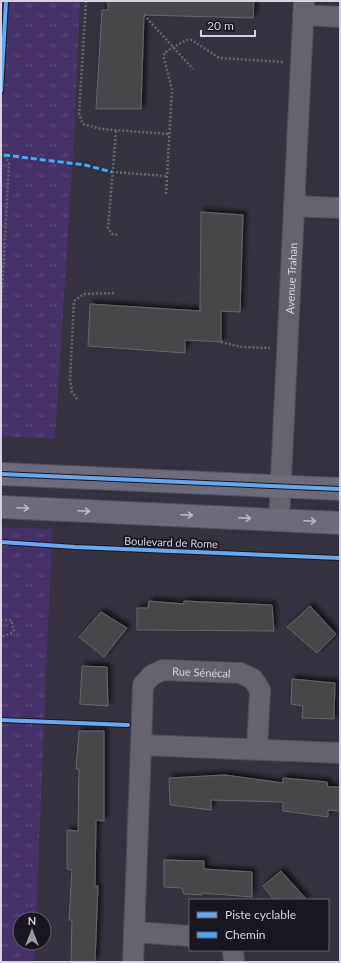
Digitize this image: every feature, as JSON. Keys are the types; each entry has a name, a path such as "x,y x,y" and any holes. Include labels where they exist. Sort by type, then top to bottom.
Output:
{"main road":[{"path":"1,474 340,489"},
{"path":"1,507 340,523"}],"street":[{"path":"303,8 340,17"},
{"name":"Avenue Trahan","path":"279,520 303,8"},
{"path":"294,206 340,208"},
{"name":"Rue Sénécal","path":"133,962 143,685 152,675 163,670 240,673 253,679 260,690 257,749"},
{"path":"141,745 340,753"},
{"path":"134,932 189,936"},
{"path":"233,951 234,962"}],"path":[{"path":"86,1 80,119 83,124 91,127 116,131 169,134"},
{"path":"144,15 193,70"},
{"path":"166,194 172,89 164,53 186,40 192,40 219,58 284,62"},
{"path":"116,131 108,228 112,234 119,235"},
{"path":"1,155 4,155 9,163 1,310"},
{"path":"112,172 167,176"},
{"path":"77,399 72,392 70,380 74,301 84,294 114,293"},
{"path":"221,342 242,347 271,348"},
{"path":"1,620 11,620 14,630 12,633 1,637"}],"green space":[{"path":"1,1 80,1 74,138 55,439 1,436"},
{"path":"1,527 52,529 36,911 12,911 12,951 35,951 34,962 1,962"}],"building":[{"path":"108,1 254,1 253,18 144,15 141,109 96,109 102,10 108,10"},
{"path":"201,212 243,215 240,312 221,311 221,342 185,340 185,353 88,346 90,304 200,311"},
{"path":"149,601 184,604 184,601 272,605 274,631 137,630 137,608 148,608"},
{"path":"310,606 336,634 317,653 287,627"},
{"path":"101,612 127,628 104,657 79,637"},
{"path":"82,666 107,667 108,706 80,704"},
{"path":"292,679 335,683 334,719 302,718 303,706 291,704"},
{"path":"79,731 104,731 104,821 96,820 95,886 98,886 95,962 71,962 72,920 69,920 72,870 67,869 67,830 78,831 79,769 76,769"},
{"path":"225,775 283,783 283,778 327,782 328,787 340,787 340,811 328,810 328,817 283,811 283,802 211,800 211,810 170,805 169,778"},
{"path":"164,860 204,861 204,869 252,872 252,897 202,893 202,895 184,894 182,888 164,887"},
{"path":"281,871 306,899 273,899 263,886"}],"marked path":[{"path":"4,155 85,165 112,172"}],"cycle path":[{"path":"1,91 6,1"},
{"path":"1,474 340,489"},
{"name":"Boulevard de Rome","path":"1,542 75,547 340,558"},
{"path":"1,720 128,725"}]}
